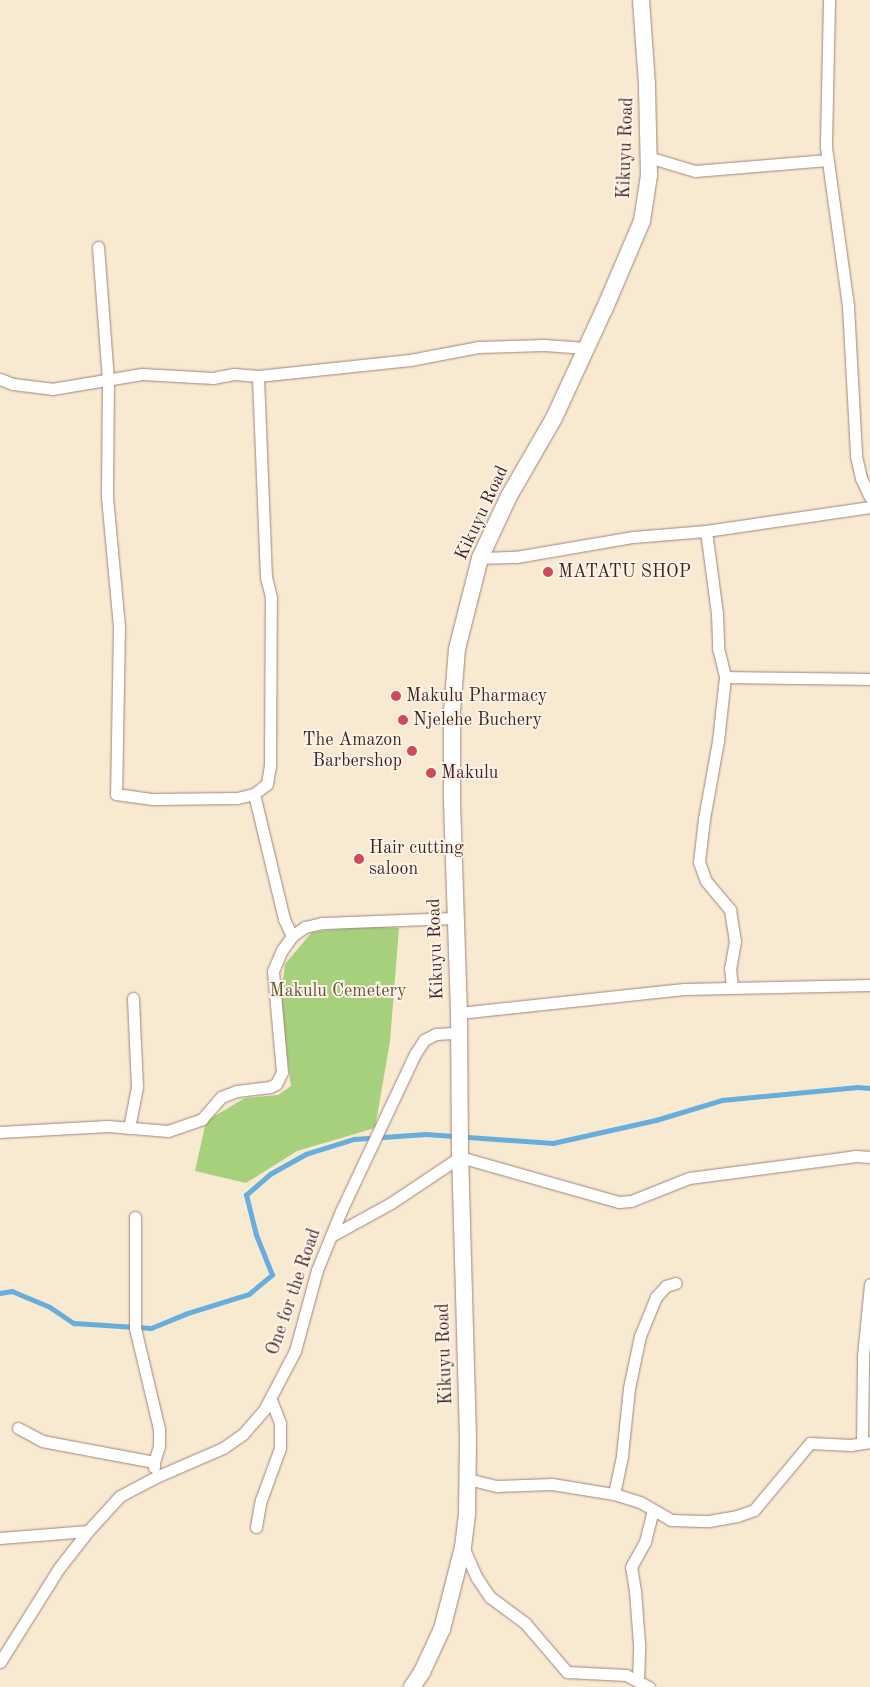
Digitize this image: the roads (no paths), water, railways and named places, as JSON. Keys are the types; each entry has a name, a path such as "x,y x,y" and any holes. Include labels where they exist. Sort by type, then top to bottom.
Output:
{"main road":[{"name":"Kikuyu Road","path":"412,1687 422,1672 442,1629 463,1547 468,1480 459,1126 459,1013 455,918 452,712 457,649 480,558 509,496 554,418 642,221 649,175 647,84 641,0"}],"street":[{"path":"829,0 826,147 848,306 856,456 861,478 870,497"},
{"path":"648,158 694,171 828,160"},
{"path":"98,247 108,379 108,497 119,626 116,794 153,799 236,798 254,794 267,784 270,766 271,597 266,577 258,376"},
{"path":"0,379 12,384 52,389 142,374 213,378 234,374 258,376 410,360 478,347 544,345 586,348"},
{"path":"480,558 516,556 634,538 706,531 870,507"},
{"path":"706,531 717,613 718,648 725,677 718,741 704,819 699,862 706,881 730,910 735,941 730,968 732,987"},
{"path":"725,677 870,678"},
{"path":"254,794 284,919 292,936"},
{"path":"0,1132 108,1126 168,1131 202,1119 221,1097 237,1091 270,1087 280,1079 282,1065 273,971 282,950 292,936 305,927 323,923 455,918"},
{"path":"459,1013 684,989 870,985"},
{"path":"129,1128 137,1087 133,998"},
{"name":"One for the Road","path":"0,1662 59,1568 88,1531 120,1496 156,1476 223,1448 243,1434 271,1400 295,1351 317,1270 331,1236 424,1040 436,1034 458,1033"},
{"path":"331,1236 391,1203 460,1151 619,1202 631,1201 689,1178 856,1156 870,1157"},
{"path":"135,1217 135,1328 159,1429 159,1446 154,1462 156,1476"},
{"path":"614,1494 622,1455 629,1388 640,1336 656,1297 666,1286 676,1283"},
{"path":"468,1480 497,1486 552,1484 614,1494 640,1502 671,1520 709,1521 737,1516 754,1510 810,1443 866,1443 862,1356 870,1284"},
{"path":"256,1527 261,1500 280,1448 280,1424 271,1400"},
{"path":"18,1428 42,1441 154,1462"},
{"path":"638,1681 639,1644 635,1591 630,1567 645,1542 653,1510"},
{"path":"0,1538 88,1531"},
{"path":"463,1547 477,1578 490,1597 525,1623 566,1672 626,1675 649,1687"}],"waterway":[{"path":"0,1293 12,1291 50,1307 74,1323 151,1328 185,1314 249,1294 272,1275 256,1235 246,1195 270,1174 306,1154 354,1139 426,1134 553,1143 656,1120 722,1100 857,1087 870,1088"}],"place":[{"name":"MATATU SHOP","path":"548,572"},
{"name":"Makulu Pharmacy","path":"396,696"},
{"name":"Njelehe Buchery","path":"403,720"},
{"name":"The Amazon Barbershop","path":"412,751"},
{"name":"Makulu","path":"431,773"},
{"name":"Hair cutting saloon","path":"359,859"}],"park label":[{"name":"Makulu Cemetery","path":"338,991"}]}
